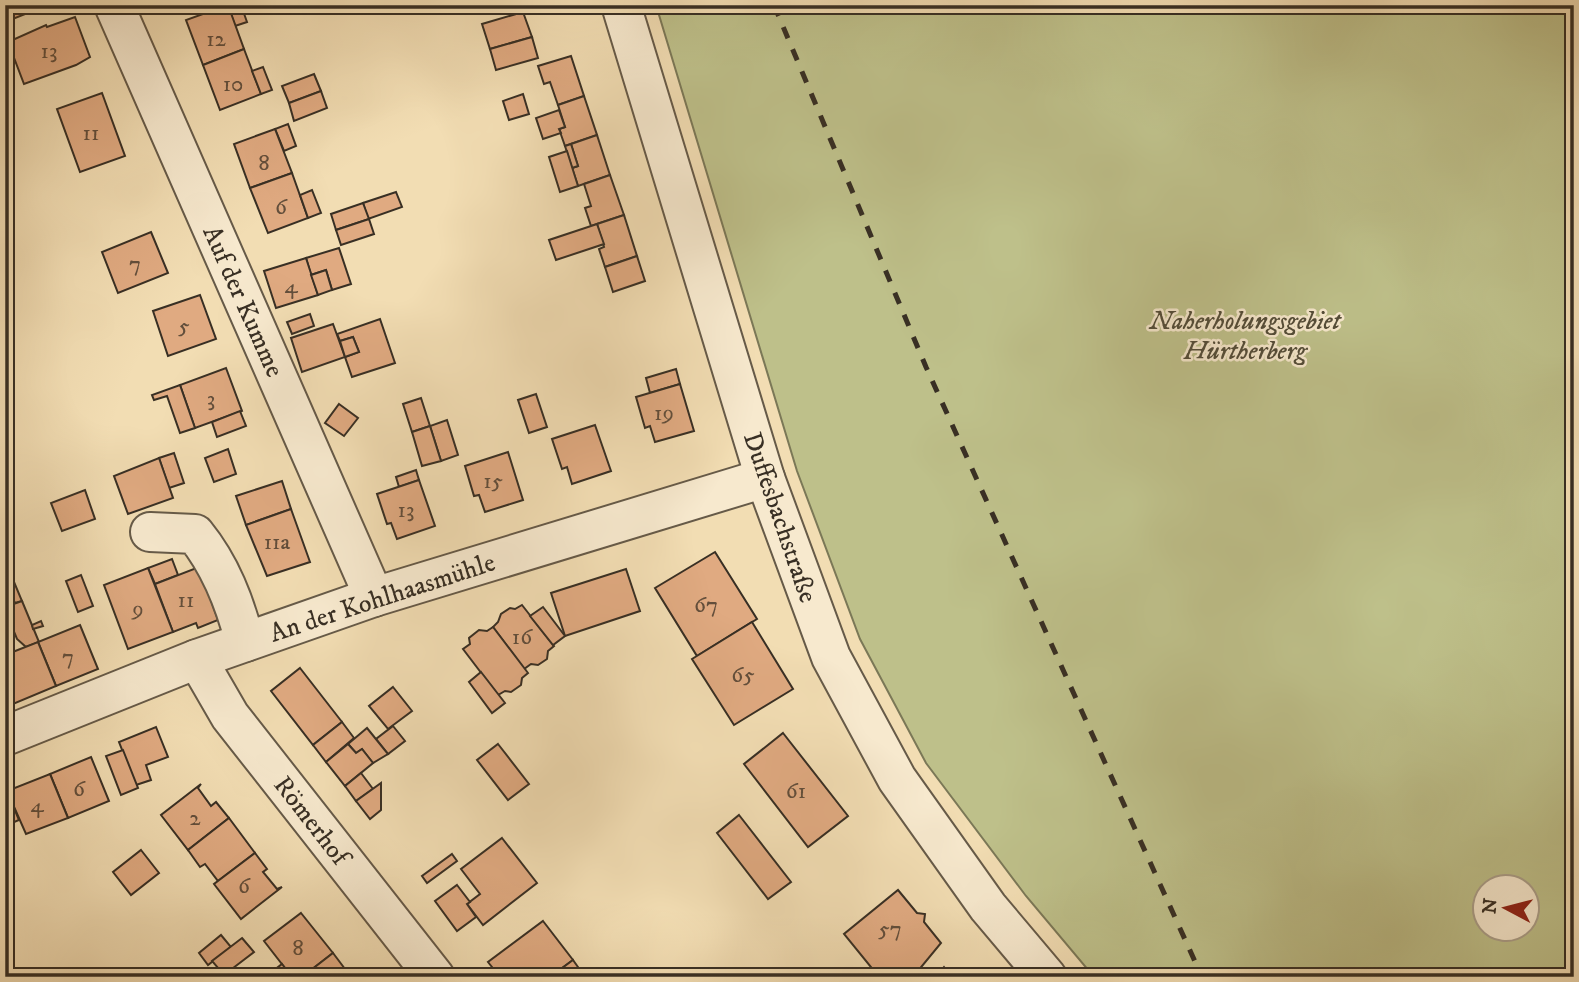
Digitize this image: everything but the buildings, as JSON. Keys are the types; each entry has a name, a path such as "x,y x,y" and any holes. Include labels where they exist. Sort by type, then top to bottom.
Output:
{"street":[{"name":"Auf der Kumme","path":"114,5 374,597"},
{"name":"Duffesbachstraße","path":"621,5 765,478 831,657 897,779 988,907 1047,977"},
{"name":"An der Kohlhaasmühle","path":"5,736 197,659 374,597 765,478"},
{"path":"150,532 195,534 209,551 234,603 245,642"},
{"name":"Römerhof","path":"197,659 230,716 435,977"}],"green space":[{"name":"Naherholungsgebiet Hürtherberg","path":"656,5 1574,5 1574,977 1094,977 1026,896 926,763 860,639 797,471"}],"railway":[{"path":"774,5 926,367 1202,977"}]}
